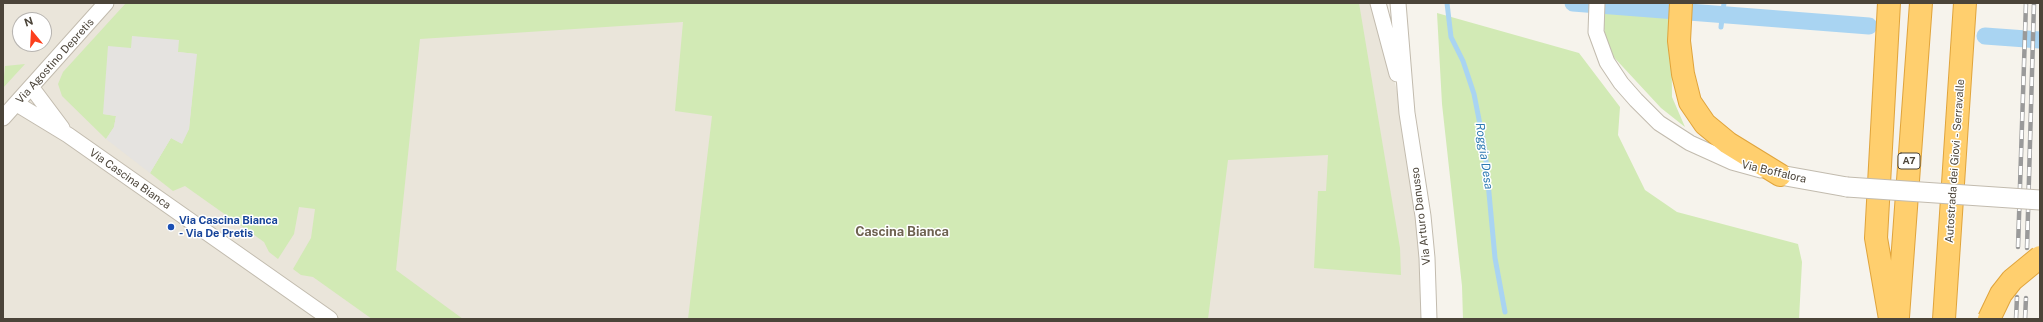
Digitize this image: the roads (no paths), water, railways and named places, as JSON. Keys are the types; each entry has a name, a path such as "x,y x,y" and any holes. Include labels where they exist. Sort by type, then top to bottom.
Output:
{"highway":[{"path":"1681,3 1679,42 1683,74 1690,102 1705,124 1728,143 1780,175"},
{"path":"1889,3 1876,238 1890,319"},
{"name":"A7","path":"1898,319 1921,3"},
{"name":"Autostrada dei Giovi - Serravalle","path":"1944,319 1965,3"},
{"path":"1989,319 2000,294 2012,280 2040,257"}],"street":[{"name":"Via Agostino Depretis","path":"3,118 32,88 106,3"},
{"name":"Via Arturo Danusso","path":"1378,3 1407,113"},
{"name":"Via Arturo Danusso","path":"1398,3 1407,113 1423,216 1427,258 1428,319"},
{"name":"Via Boffalora","path":"1597,3 1596,32 1607,62 1621,83 1659,123 1690,143 1732,162 1780,175 1848,187 2040,200"},
{"name":"Via Cascina Bianca","path":"32,88 68,135"},
{"name":"Via Cascina Bianca","path":"17,104 68,135 330,319"}],"waterway":[{"name":"Roggia Desa","path":"1447,3 1451,37 1463,61 1474,94 1485,150 1495,258 1505,312"},
{"path":"1573,3 1869,26"},
{"path":"1721,27 1724,3"},
{"path":"1985,36 2040,40"}],"railway":[{"path":"2018,247 2026,3"},
{"path":"2027,248 2034,3"},
{"path":"2016,319 2017,297"},
{"path":"2025,319 2026,298"}],"place":[{"name":"Via Cascina Bianca - Via De Pretis","path":"171,227"}],"district":[{"name":"Cascina Bianca","path":"902,232"}]}
